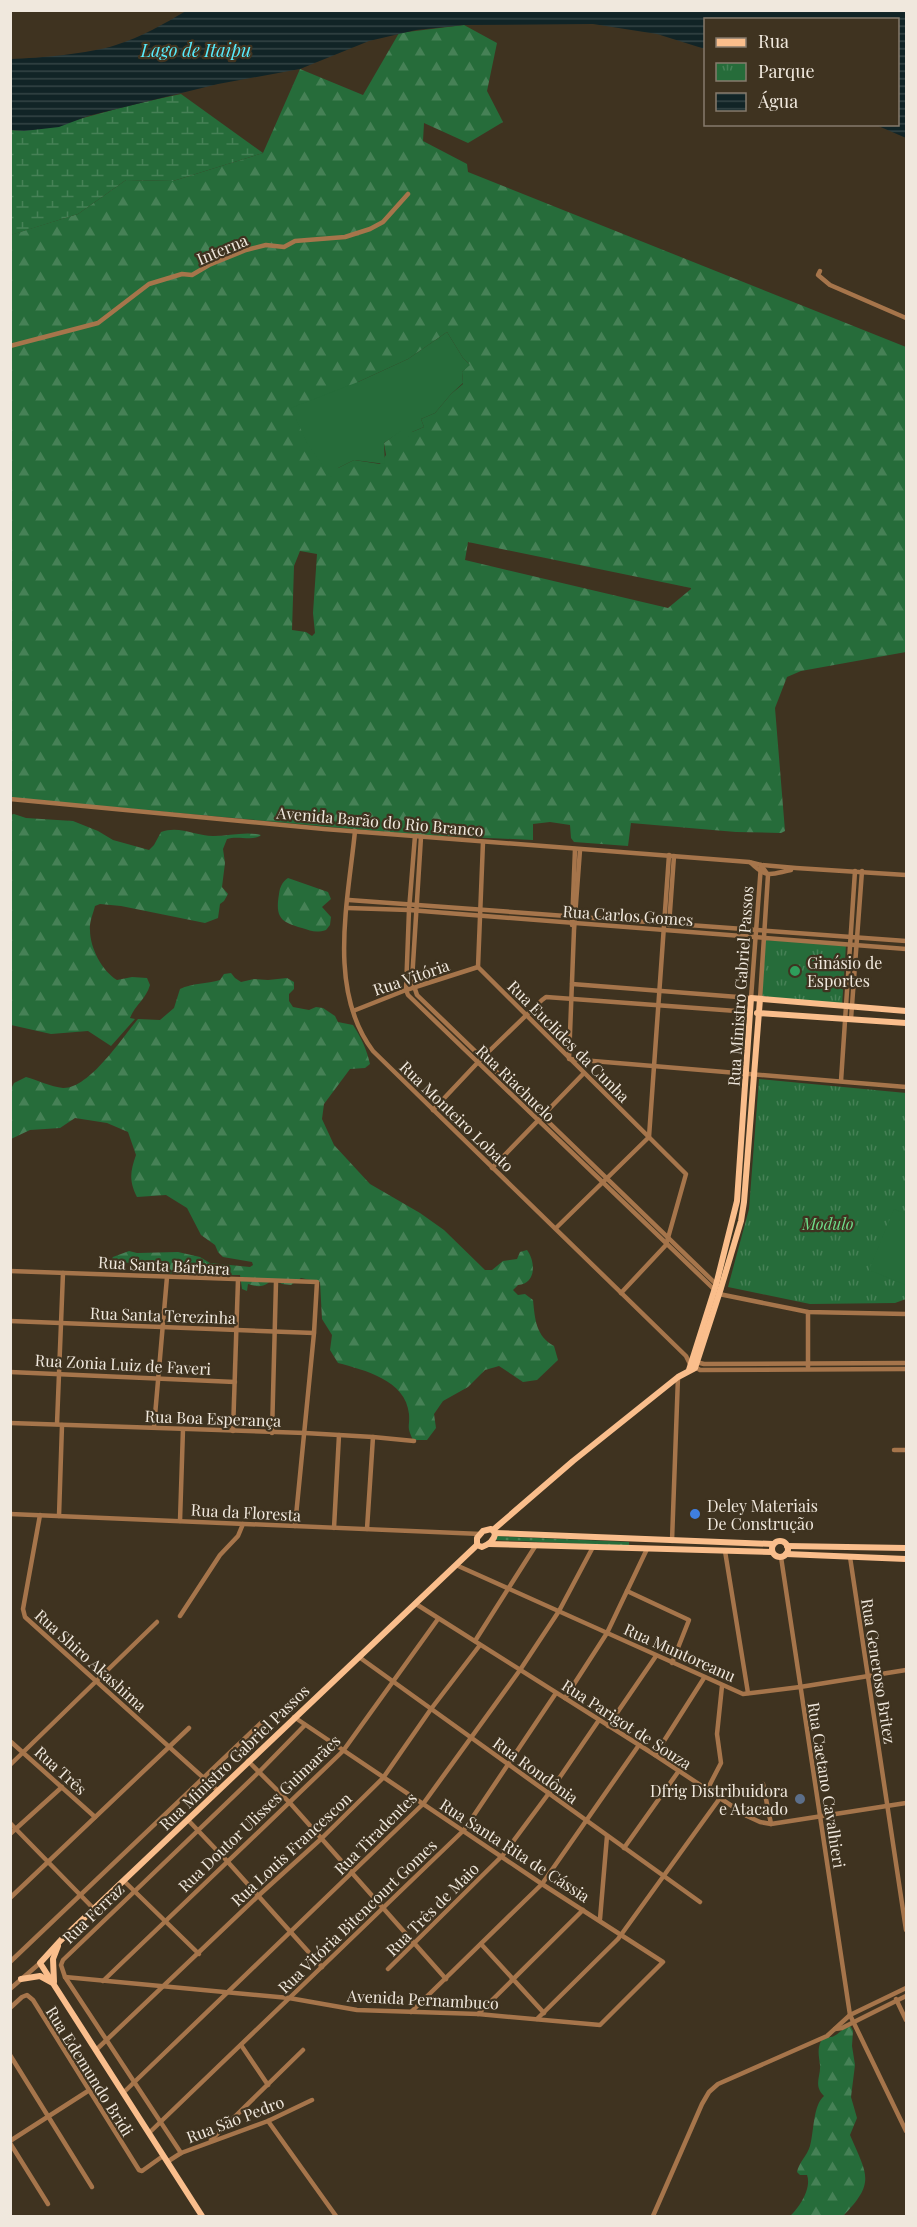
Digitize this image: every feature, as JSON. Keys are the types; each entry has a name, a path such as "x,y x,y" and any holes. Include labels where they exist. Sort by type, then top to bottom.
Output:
{"main road":[{"path":"751,998 906,1011"},
{"name":"Rua Ministro Gabriel Passos","path":"750,1074 751,998"},
{"name":"Rua Ministro Gabriel Passos","path":"692,1363 719,1291 741,1221 744,1202 750,1074 760,999"},
{"path":"895,1023 896,1010"},
{"path":"750,1012 906,1023"},
{"path":"489,1544 494,1538 494,1532 573,1461 678,1377 692,1363"},
{"path":"481,1534 486,1529 494,1532 632,1540 773,1544 780,1541 788,1546 906,1548"},
{"name":"Rua Ministro Gabriel Passos","path":"40,1963 217,1790 416,1605 477,1545 477,1538 481,1534"},
{"path":"631,1548 632,1540"},
{"path":"477,1545 482,1547 489,1544 772,1552"},
{"path":"773,1544 772,1552 776,1557 836,1556 906,1559"},
{"path":"784,1556 788,1546"},
{"path":"836,1546 836,1556"},
{"path":"55,1986 53,1959 62,1940"},
{"path":"40,1963 202,2217"},
{"path":"21,1979 40,1976 48,1978 55,1986"}],"street":[{"name":"Interna","path":"10,346 98,323 149,284 182,274 192,275 209,265 246,250 271,245 284,247 295,241 345,237 370,229 383,222 408,194"},
{"path":"819,271 818,275 821,279 830,285 906,318"},
{"name":"Avenida Barão do Rio Branco","path":"10,800 483,842 906,875"},
{"name":"Rua Monteiro Lobato","path":"355,831 344,968 353,1011 366,1041 373,1051 692,1363"},
{"path":"406,990 418,836"},
{"path":"478,967 483,842"},
{"path":"578,849 569,1059 906,1087"},
{"path":"556,1228 649,1137 672,855"},
{"name":"Avenida Barão do Rio Branco","path":"749,861 761,873 768,875 796,868"},
{"name":"Rua Ministro Gabriel Passos","path":"751,998 760,865"},
{"name":"Rua Ministro Gabriel Passos","path":"760,865 768,875 760,999"},
{"path":"854,937 855,871"},
{"path":"841,1081 862,872"},
{"name":"Rua Carlos Gomes","path":"348,900 906,941"},
{"name":"Rua Carlos Gomes","path":"348,908 906,949"},
{"path":"412,911 413,988"},
{"name":"Rua Vitória","path":"353,1011 406,990 478,967"},
{"name":"Rua Euclides da Cunha","path":"478,967 686,1174 668,1237"},
{"path":"572,984 751,998"},
{"name":"Rua Riachuelo","path":"413,988 417,995 537,1120 666,1245 719,1291"},
{"name":"Rua Riachuelo","path":"406,990 408,995 542,1115 668,1237 719,1291"},
{"path":"433,1110 480,1060 546,998 750,1012"},
{"path":"492,1168 584,1073"},
{"path":"621,1293 666,1245 668,1237"},
{"name":"Rua Santa Bárbara","path":"10,1271 317,1282 314,1333"},
{"path":"59,1516 63,1273"},
{"path":"154,1427 167,1276"},
{"path":"233,1431 238,1280"},
{"path":"272,1433 276,1282"},
{"path":"719,1291 808,1312 906,1314"},
{"path":"808,1312 808,1367"},
{"name":"Rua Santa Terezinha","path":"10,1321 314,1333"},
{"path":"295,1526 314,1333"},
{"path":"692,1363 699,1370 906,1363"},
{"path":"850,1366 906,1369"},
{"name":"Rua Zonia Luiz de Faveri","path":"10,1372 235,1382"},
{"path":"672,1541 678,1377"},
{"name":"Rua Boa Esperança","path":"10,1423 305,1433 414,1441"},
{"path":"180,1521 183,1429"},
{"path":"334,1528 339,1435"},
{"path":"367,1529 373,1437"},
{"path":"894,1449 906,1450"},
{"name":"Rua da Floresta","path":"10,1514 481,1534"},
{"name":"Rua Shiro Akashima","path":"40,1515 23,1613 217,1790"},
{"path":"180,1616 220,1555 238,1536 243,1524"},
{"name":"Rua Louis Francescon","path":"96,2050 383,1778 477,1643 536,1545"},
{"name":"Rua Tiradentes","path":"123,2093 423,1804 520,1670 559,1611 593,1547"},
{"path":"565,1698 607,1633 647,1549"},
{"path":"725,1551 748,1694"},
{"name":"Rua Caetano Cavalhieri","path":"784,1556 800,1687 850,2015 906,2131"},
{"name":"Rua Generoso Britez","path":"850,1557 906,1930"},
{"name":"Rua Muntoreanu","path":"456,1565 743,1694 906,1670"},
{"path":"627,1591 689,1620 672,1663"},
{"name":"Rua Parigot de Souza","path":"416,1605 655,1755 747,1816 771,1824"},
{"name":"Rua Doutor Ulisses Guimarães","path":"102,1981 343,1751 438,1619"},
{"path":"10,1765 157,1622"},
{"path":"609,1726 656,1656"},
{"name":"Rua Rondônia","path":"359,1657 700,1902"},
{"path":"655,1755 704,1678"},
{"path":"707,1790 721,1763 717,1734 722,1686"},
{"name":"Rua Vitória Bitencourt Gomes","path":"149,2133 464,1830 556,1693"},
{"name":"Rua Santa Rita de Cássia","path":"294,1718 663,1962 600,2025"},
{"name":"Rua Três de Maio","path":"388,1969 502,1855 549,1793 599,1720"},
{"path":"10,1962 262,1722"},
{"name":"Rua Ferraz","path":"65,1977 61,1965 63,1960 260,1772 304,1725"},
{"path":"10,1898 189,1728"},
{"name":"Rua Três","path":"10,1741 96,1817"},
{"path":"411,2012 542,1884 639,1745"},
{"path":"248,1761 322,1838 446,1979"},
{"path":"624,1848 678,1772"},
{"path":"763,1784 771,1824 906,1803"},
{"path":"10,1834 62,1787"},
{"path":"537,2019 618,1939 720,1798"},
{"path":"188,1820 322,1967"},
{"path":"10,1824 94,1909"},
{"path":"600,1919 607,1836"},
{"path":"124,1881 199,1954"},
{"path":"478,2014 583,1910"},
{"path":"481,1944 544,2013"},
{"name":"Rua Ministro Gabriel Passos","path":"10,1989 40,1963"},
{"path":"65,1977 181,2153"},
{"name":"Avenida Pernambuco","path":"65,1977 289,1998 357,2010 478,2014 600,2025"},
{"path":"652,2217 702,2104 712,2088 828,2036 850,2015 906,1988"},
{"path":"893,1994 906,2020"},
{"name":"Rua Edemundo Bridi","path":"10,2008 27,1995 33,2000 88,2091 135,2164 142,2171 163,2156"},
{"path":"836,2029 906,1996"},
{"path":"241,2045 268,2085"},
{"path":"209,2142 303,2050"},
{"path":"10,2055 92,2187"},
{"path":"48,2204 10,2142 88,2091"},
{"name":"Rua São Pedro","path":"167,2163 181,2153 268,2121 312,2100"},
{"path":"268,2121 336,2217"}],"green space":[{"path":"464,25 497,43 487,91 503,122 468,143 424,123 423,141 467,164 468,172 906,347 906,652 801,671 787,677 775,708 785,831 781,833 736,832 631,823 628,846 574,842 571,838 570,825 550,822 533,824 533,840 422,835 11,798 10,235 78,214 126,180 173,181 263,153 300,69 363,95 399,33","holes":["447,332 469,364 462,372 463,384 435,413 421,419 424,427 412,432 401,430 384,443 386,455 380,464 354,460 338,468 358,382 408,359","468,542 691,589 668,608 465,560","300,551 317,554 313,613 315,633 312,636 306,632 292,630 294,566"]},
{"path":"181,94 263,153 173,181 126,180 78,214 11,235 10,130 55,126"},
{"path":"447,332 470,365 462,372 463,383 435,413 421,419 424,427 412,432 408,437 401,431 384,443 385,464 354,460 338,468 331,477 307,443 291,408 358,382 408,359"},
{"path":"10,815 26,818 73,821 113,840 149,850 161,832 168,830 213,836 261,835 254,838 227,839 223,849 225,863 222,887 228,894 220,904 218,918 205,923 121,906 100,904 95,906 90,924 91,937 95,951 106,971 117,980 132,977 147,978 150,985 130,1018 135,1019 111,1046 88,1031 51,1034 11,1025"},
{"path":"288,878 328,892 331,899 322,907 331,917 330,925 326,930 308,930 289,924 281,918 278,909 279,891"},
{"path":"765,940 846,945 842,1006 762,996"},
{"path":"231,973 241,982 254,979 287,978 294,982 294,989 289,994 289,1001 293,1007 309,1010 316,1007 323,1008 335,1016 338,1022 353,1025 359,1034 370,1064 365,1068 350,1069 324,1104 322,1119 334,1145 370,1184 444,1230 485,1270 492,1270 503,1261 517,1259 520,1252 527,1250 532,1260 533,1272 528,1281 513,1290 518,1295 525,1294 533,1300 540,1332 554,1346 558,1360 537,1380 523,1382 499,1366 485,1370 468,1387 443,1401 434,1414 436,1428 427,1440 413,1440 409,1429 406,1402 400,1393 382,1378 338,1363 330,1350 332,1335 322,1319 320,1282 301,1278 291,1285 282,1284 273,1279 261,1286 248,1284 247,1291 242,1289 240,1275 220,1275 199,1271 185,1274 141,1272 136,1268 151,1267 155,1262 113,1263 111,1260 113,1257 129,1251 137,1253 178,1252 200,1257 210,1263 250,1267 253,1265 252,1262 223,1257 215,1245 201,1235 187,1208 166,1195 137,1197 131,1176 136,1155 128,1132 107,1123 75,1118 60,1128 30,1130 11,1139 11,1089 14,1083 26,1077 63,1088 73,1086 94,1072 138,1019 160,1020 174,1008 180,989 220,980 224,974"},
{"name":"Modulo","path":"759,1079 906,1093 906,1299 895,1303 810,1304 728,1287 749,1209"},
{"path":"894,1209 906,1214 906,1285 869,1270"},
{"path":"497,1536 629,1542 629,1546 494,1540"},
{"path":"850,2025 853,2031 852,2046 855,2065 851,2097 857,2118 850,2135 864,2169 864,2186 860,2195 843,2216 790,2216 801,2203 808,2186 807,2175 800,2175 797,2172 810,2146 816,2112 824,2096 818,2085 820,2044 823,2039 834,2036"}],"water":[{"name":"Lago de Itaipu","path":"186,11 906,11 906,138 878,126 899,126 899,18 704,18 704,49 657,34 593,24 464,25 416,30 369,41 300,69 218,84 88,116 59,127 24,131 11,130 11,59 92,51 125,42"}],"place":[{"name":"Ginásio de Esportes","path":"795,971"},
{"name":"Deley Materiais De Construção","path":"695,1514"},
{"name":"Dfrig Distribuidora e Atacado","path":"800,1799"}]}
